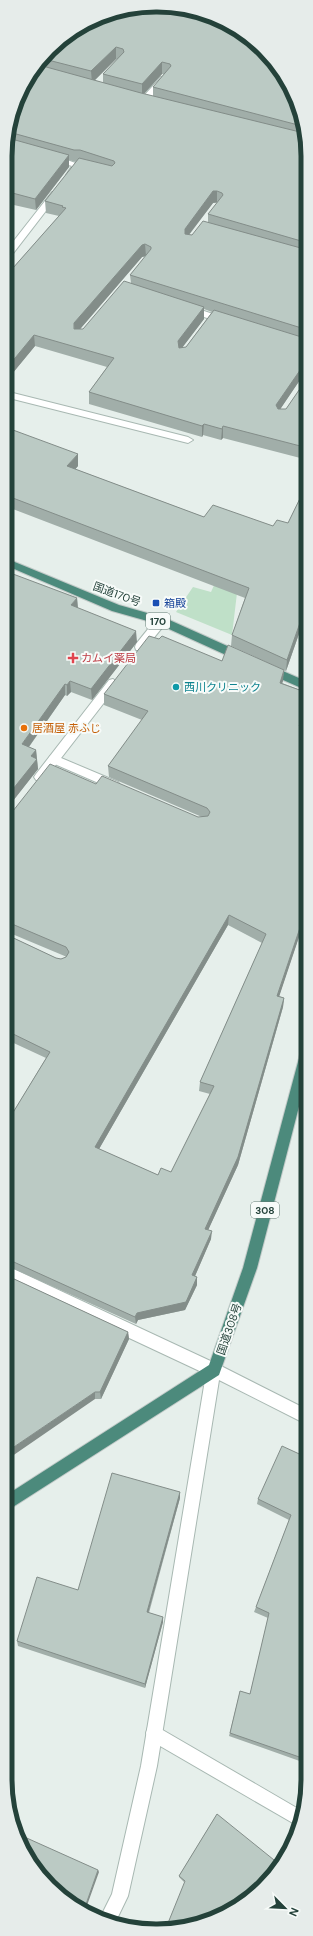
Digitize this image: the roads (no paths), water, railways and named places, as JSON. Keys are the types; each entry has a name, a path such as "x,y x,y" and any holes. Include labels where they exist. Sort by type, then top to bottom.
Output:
{"highway":[{"name":"国道170号","path":"12,564 116,608 160,621 301,684"},
{"name":"国道308号","path":"214,1370 250,1268 301,1074"},
{"path":"12,1500 214,1370"}],"street":[{"path":"145,101 166,77"},
{"path":"12,249 61,187 81,166 42,155"},
{"path":"182,307 209,319 234,324"},
{"path":"12,396 188,440"},
{"path":"132,659 160,621"},
{"path":"32,788 122,672"},
{"path":"54,759 124,790"},
{"path":"12,1275 214,1370 301,1414"},
{"path":"110,1916 120,1896 149,1766 214,1370"},
{"path":"154,1733 296,1817"}],"place":[{"name":"箱殿","path":"156,603"},
{"name":"カムイ薬局","path":"73,658"},
{"name":"西川クリニック","path":"176,687"},
{"name":"居酒屋 赤ふじ","path":"24,728"}]}
